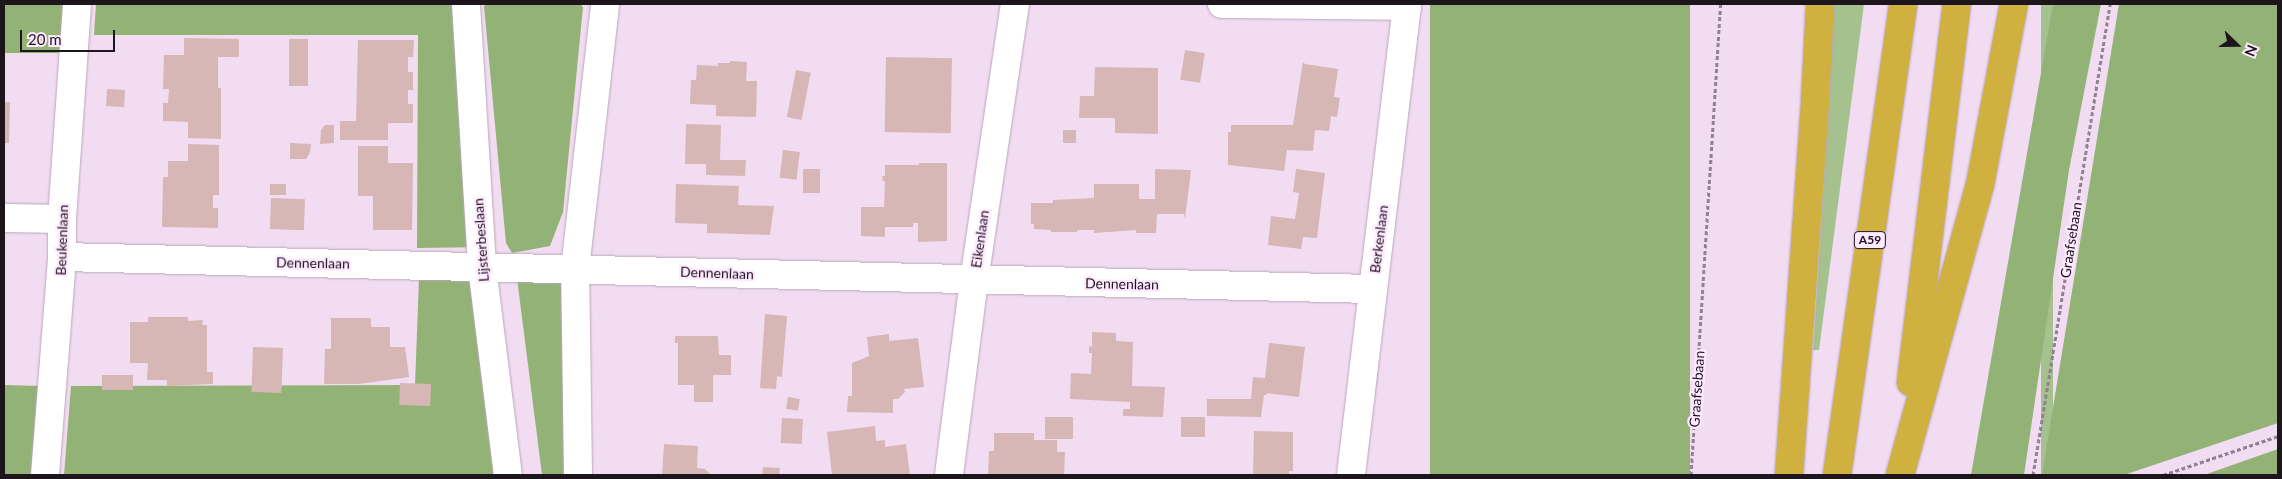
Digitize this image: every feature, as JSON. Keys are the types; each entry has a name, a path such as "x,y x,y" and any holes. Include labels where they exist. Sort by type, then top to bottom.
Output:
{"highway":[{"path":"1789,475 1820,4"},
{"name":"A59","path":"1837,475 1903,4"},
{"path":"1899,475 1957,4"},
{"path":"1899,475 1980,185 2014,4"}],"street":[{"name":"Beukenlaan","path":"45,475 62,257 62,219 77,4"},
{"name":"Lijsterbeslaan","path":"466,4 482,267 508,475"},
{"path":"578,475 575,269 605,4"},
{"name":"Eikenlaan","path":"949,475 974,281 1015,4"},
{"path":"1222,4 1407,5"},
{"name":"Berkenlaan","path":"1351,475 1407,5"},
{"path":"4,218 62,219"},
{"name":"Dennenlaan","path":"62,257 974,281 1373,289"}],"path":[{"name":"Graafsebaan","path":"1691,475 1721,4"},
{"name":"Graafsebaan","path":"2033,475 2110,4"},
{"path":"2163,475 2278,436"}],"green space":[{"path":"4,4 64,4 64,53 4,53"},
{"path":"96,4 458,4 486,247 417,248 418,35 94,35"},
{"path":"487,4 580,4 583,7 563,212 550,246 512,253 506,243 484,6"},
{"path":"1430,4 1690,4 1690,475 1430,475"},
{"path":"1832,4 1864,4 1819,350 1813,350 1828,117"},
{"path":"2041,4 2053,4 2053,475 2041,475"},
{"path":"2053,4 2101,4 2069,170 2024,475 1971,475"},
{"path":"2119,4 2278,4 2278,423 2124,475 2042,475"},
{"path":"492,278 517,475 64,475 71,386 415,385 419,279"},
{"path":"517,278 571,282 577,475 542,475"},
{"path":"4,385 39,386 33,475 4,475"},
{"path":"2278,449 2278,475 2204,475"}],"building":[{"path":"184,38 239,39 239,57 218,57 218,88 221,88 221,139 188,138 188,122 163,121 163,103 168,103 169,89 163,89 164,55 184,55"},
{"path":"289,39 308,39 308,86 289,86"},
{"path":"358,40 414,40 413,57 408,57 408,72 413,72 413,90 408,90 408,104 413,104 413,123 388,123 388,140 340,140 340,121 356,121"},
{"path":"1185,50 1205,53 1200,83 1180,80"},
{"path":"886,57 952,58 951,133 885,132"},
{"path":"729,61 747,62 746,81 757,81 756,117 716,116 716,105 690,104 691,80 696,80 697,65 718,66 718,63 730,63"},
{"path":"1303,62 1305,64 1338,69 1334,97 1340,98 1337,117 1331,116 1329,131 1315,130 1313,151 1287,150 1284,171 1228,165 1228,132 1231,132 1231,125 1293,125"},
{"path":"1095,67 1158,68 1158,134 1115,133 1115,118 1079,118 1080,96 1094,96"},
{"path":"796,70 811,73 802,120 787,117"},
{"path":"107,89 125,90 124,107 106,106"},
{"path":"4,102 10,102 9,143 4,143"},
{"path":"686,124 721,125 720,160 746,160 745,176 706,175 706,164 685,164"},
{"path":"325,125 334,125 334,143 320,144 321,130"},
{"path":"1063,130 1076,130 1076,143 1063,143"},
{"path":"290,143 311,144 310,152 306,159 290,159"},
{"path":"188,144 219,145 219,195 213,195 213,208 218,208 218,228 162,227 163,177 168,177 168,161 188,161"},
{"path":"358,146 388,146 388,163 413,163 412,230 373,230 373,196 358,196"},
{"path":"783,150 800,152 796,180 780,178"},
{"path":"919,163 947,163 947,241 918,242 918,223 913,223 913,227 885,227 885,237 861,236 861,207 884,207 885,181 883,181 882,176 885,176 885,165 919,165"},
{"path":"803,169 820,169 820,193 803,193"},
{"path":"1155,169 1191,170 1185,219 1184,214 1157,214 1156,233 1136,233 1136,230 1094,233 1094,230 1051,232 1051,230 1034,229 1034,224 1031,224 1031,203 1053,203 1053,200 1094,198 1094,184 1139,184 1139,199 1155,199"},
{"path":"1296,169 1325,173 1317,238 1303,237 1301,249 1268,245 1271,216 1295,219 1299,193 1293,192"},
{"path":"270,184 286,184 286,195 270,195"},
{"path":"676,184 739,186 738,205 774,206 770,235 707,233 707,224 675,223"},
{"path":"271,198 305,199 304,230 270,229"},
{"path":"765,314 787,316 782,377 777,376 776,389 760,388"},
{"path":"148,317 188,317 188,321 203,320 202,325 207,325 207,372 213,372 213,384 167,386 167,380 147,380 148,363 130,363 130,322 148,322"},
{"path":"331,318 371,318 371,327 390,327 390,347 405,347 409,377 359,384 324,384 325,349 331,349"},
{"path":"1092,332 1116,333 1116,341 1133,342 1132,386 1165,387 1163,417 1123,416 1123,409 1130,409 1130,402 1070,399 1071,373 1091,374 1092,353 1089,353 1089,346 1092,347"},
{"path":"889,334 889,341 918,338 924,387 904,389 905,392 898,399 893,399 893,413 847,412 848,396 852,396 852,363 869,356 867,337"},
{"path":"675,336 718,336 719,355 731,355 731,375 713,375 713,402 694,402 694,385 678,385 678,343 675,343"},
{"path":"1269,343 1305,347 1299,397 1267,393 1267,395 1264,395 1261,417 1207,416 1207,399 1251,399 1253,377 1265,378"},
{"path":"253,347 283,348 281,393 251,392"},
{"path":"102,375 133,375 133,390 102,390"},
{"path":"400,383 431,384 430,406 399,405"},
{"path":"788,397 800,399 798,411 786,409"},
{"path":"1045,417 1073,417 1073,439 1045,439"},
{"path":"1181,417 1205,417 1205,437 1181,437"},
{"path":"782,418 803,419 802,444 781,443"},
{"path":"875,426 876,441 885,440 885,447 906,444 910,475 832,475 827,432"},
{"path":"1254,431 1293,432 1293,471 1289,471 1289,475 1253,475"},
{"path":"994,433 1034,433 1034,440 1057,440 1057,452 1065,452 1064,475 988,475 989,451 994,451"},
{"path":"664,444 698,446 697,468 705,469 711,475 662,475"},
{"path":"763,467 780,468 779,475 762,475"}]}
